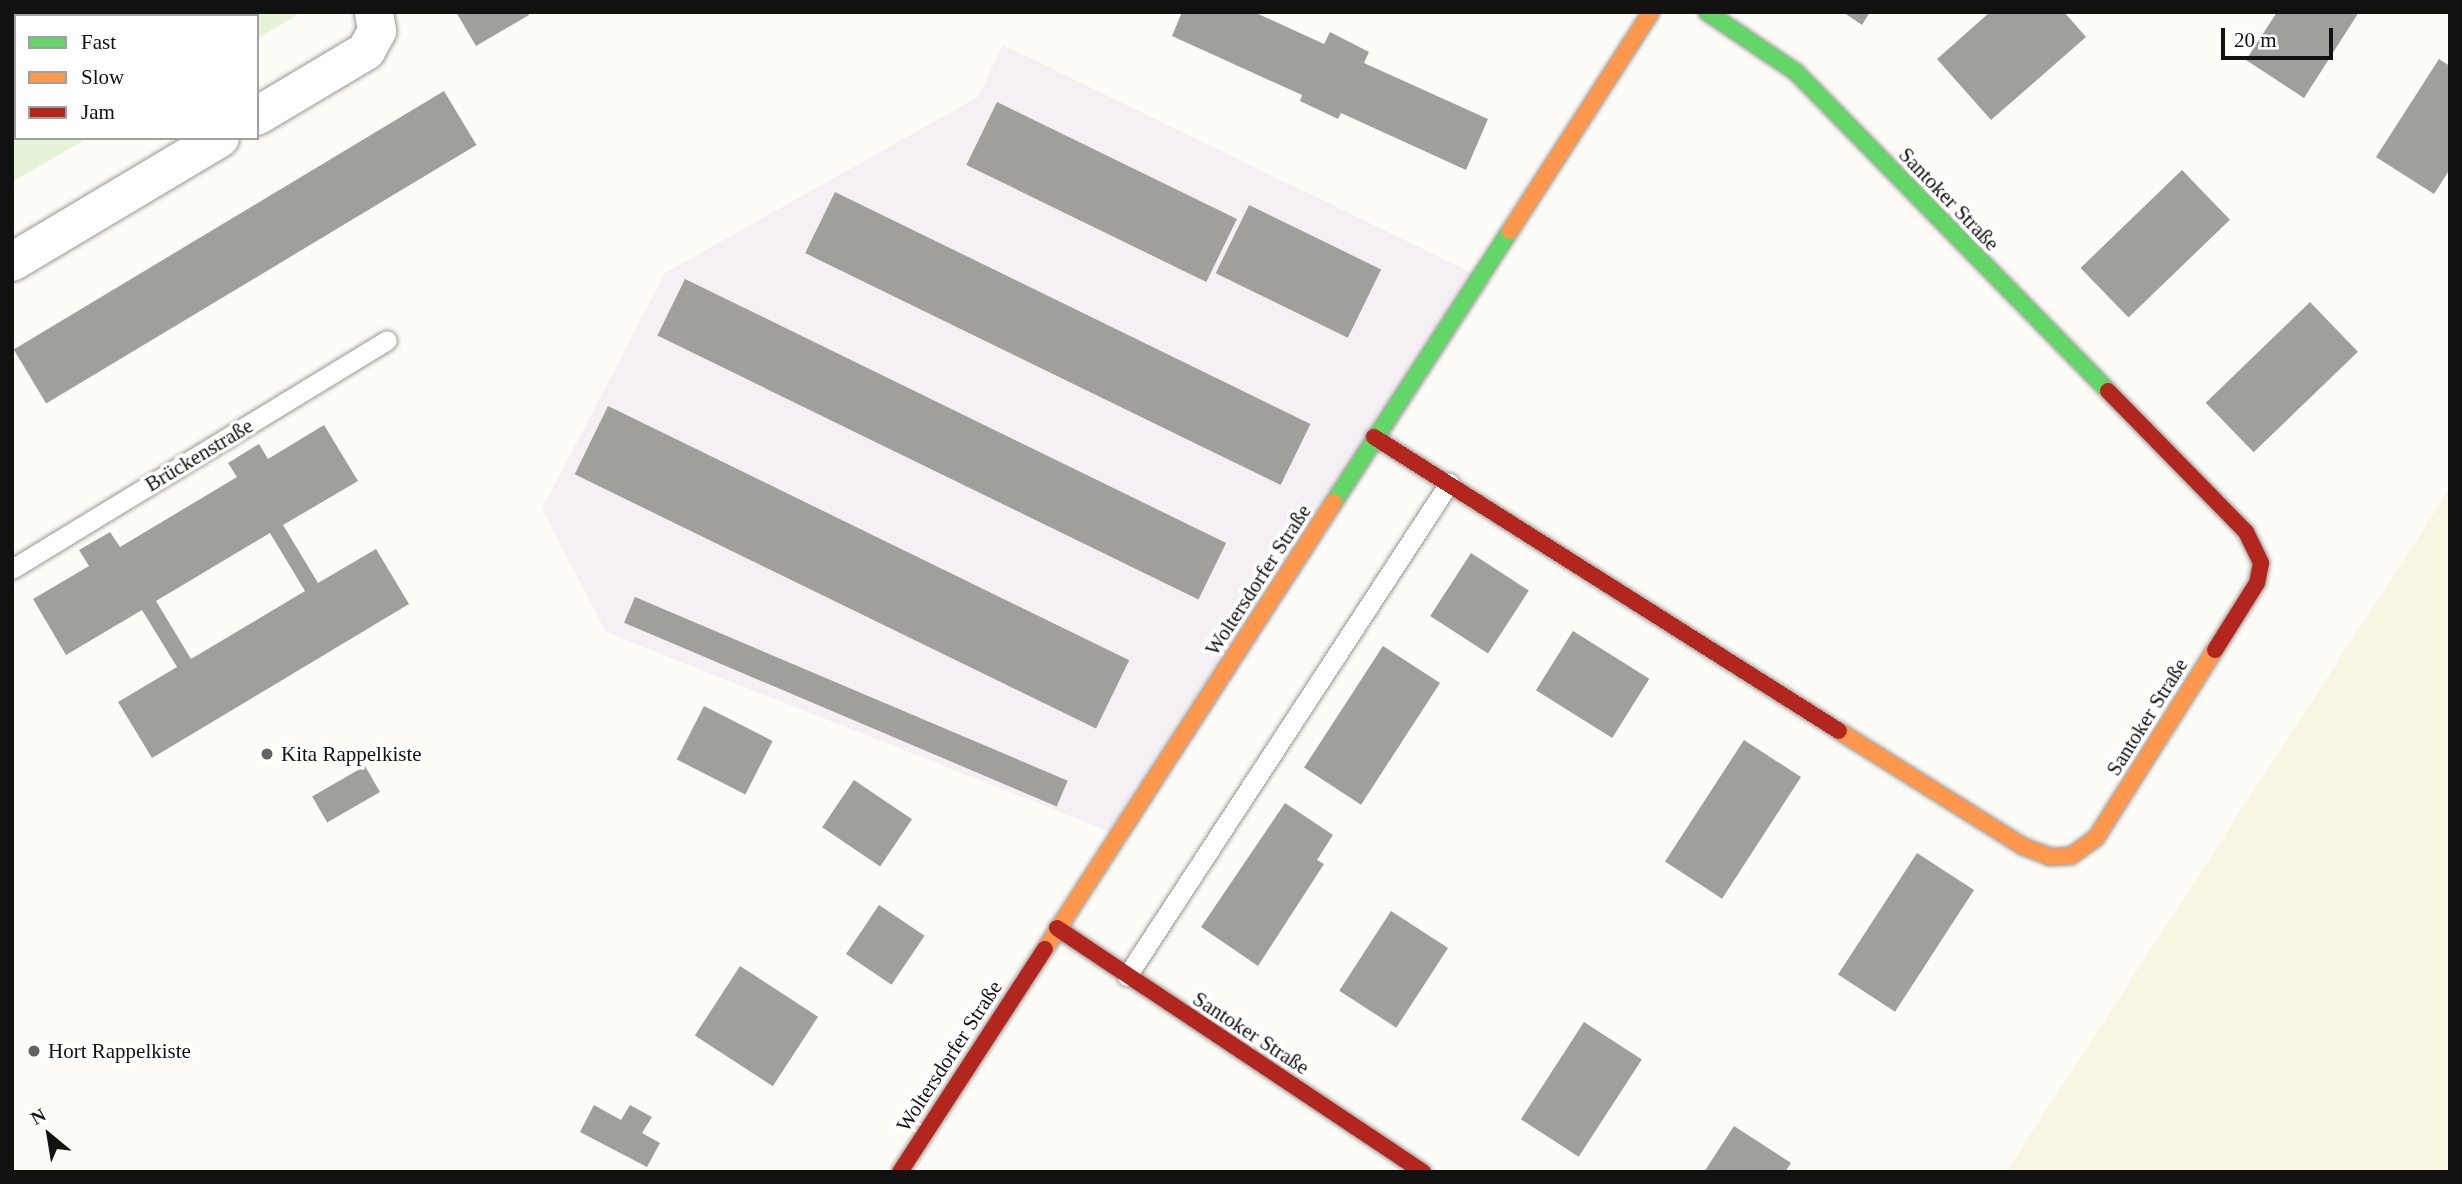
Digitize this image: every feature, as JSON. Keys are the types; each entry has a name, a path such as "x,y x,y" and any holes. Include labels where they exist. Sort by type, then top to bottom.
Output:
{"street":[{"path":"259,115 366,51 377,31 374,12"},
{"name":"Woltersdorfer Straße","path":"900,1172 1651,12"},
{"name":"Santoker Straße","path":"1374,437 2022,846 2050,857 2071,856 2095,838 2257,583 2261,563 2246,532 1796,72 1707,12"},
{"path":"12,262 217,140"},
{"name":"Santoker Straße","path":"1057,929 1423,1172"}],"lane":[{"path":"1735,30 1747,12"},
{"name":"Brückenstraße","path":"12,569 387,340"},
{"path":"1127,976 1449,483"}],"shaded area":[{"path":"1003,45 1491,282 1128,839 606,632 542,509 665,273 978,97"},
{"path":"2450,488 2450,1172 2006,1172"}],"green space":[{"path":"302,12 259,38 259,14 70,14"},
{"path":"14,114 14,140 85,140 12,182"}],"building":[{"path":"456,12 528,12 529,15 476,46"},
{"path":"1182,12 1254,12 1324,44 1330,32 1369,52 1364,63 1488,119 1466,170 1341,113 1338,119 1300,101 1302,95 1172,36"},
{"path":"1843,12 1870,12 1862,25"},
{"path":"1990,12 2064,12 2086,37 1991,120 1937,59"},
{"path":"2277,12 2359,12 2304,98 2246,60"},
{"path":"2439,59 2450,66 2450,169 2434,194 2376,157"},
{"path":"444,91 476,145 46,404 14,350"},
{"path":"997,102 1237,219 1206,282 966,165"},
{"path":"2182,170 2230,220 2129,318 2081,268"},
{"path":"835,192 1310,424 1281,485 805,253"},
{"path":"1249,205 1381,269 1348,338 1216,273"},
{"path":"685,279 1226,543 1198,600 657,336"},
{"path":"2310,302 2358,352 2254,452 2206,403"},
{"path":"608,406 1129,660 1096,729 575,474"},
{"path":"324,425 358,481 283,525 318,583 376,549 409,604 152,758 118,702 177,667 142,610 66,655 33,599 89,566 79,550 110,532 120,547 237,477 228,463 259,444 268,459","holes":["270,533 305,591 191,659 156,601"]},
{"path":"1471,553 1529,591 1488,653 1430,616"},
{"path":"635,597 1068,781 1057,806 624,623"},
{"path":"1573,631 1649,679 1612,738 1536,690"},
{"path":"1383,646 1440,683 1361,805 1304,768"},
{"path":"704,706 773,741 745,794 677,759"},
{"path":"1744,740 1801,777 1722,899 1665,862"},
{"path":"365,766 380,792 327,822 312,796"},
{"path":"854,780 912,819 880,866 822,827"},
{"path":"1285,803 1333,835 1317,860 1324,864 1258,966 1201,927"},
{"path":"1917,853 1974,890 1895,1012 1838,975"},
{"path":"879,905 925,936 892,985 846,954"},
{"path":"1391,911 1448,948 1396,1028 1339,991"},
{"path":"740,966 818,1017 773,1086 695,1036"},
{"path":"1584,1022 1642,1060 1579,1157 1521,1119"},
{"path":"594,1105 621,1120 630,1105 652,1117 642,1133 660,1143 647,1167 580,1132"},
{"path":"1734,1126 1791,1163 1785,1172 1704,1172"}],"traffic: fast":[{"path":"1707,12 1796,72 2108,391"},
{"path":"1334,502 1510,231"}],"traffic: slow":[{"path":"1510,231 1651,12"},
{"path":"1045,949 1334,502"},
{"path":"1839,731 2022,846 2050,857 2071,856 2096,838 2215,650"}],"traffic: jam":[{"path":"2108,391 2246,532 2261,563 2257,583 2215,650"},
{"path":"1374,437 1839,731"},
{"path":"1057,928 1423,1172"},
{"path":"900,1172 1045,949"}],"place":[{"name":"Kita Rappelkiste","path":"267,754"},
{"name":"Hort Rappelkiste","path":"34,1051"}]}
